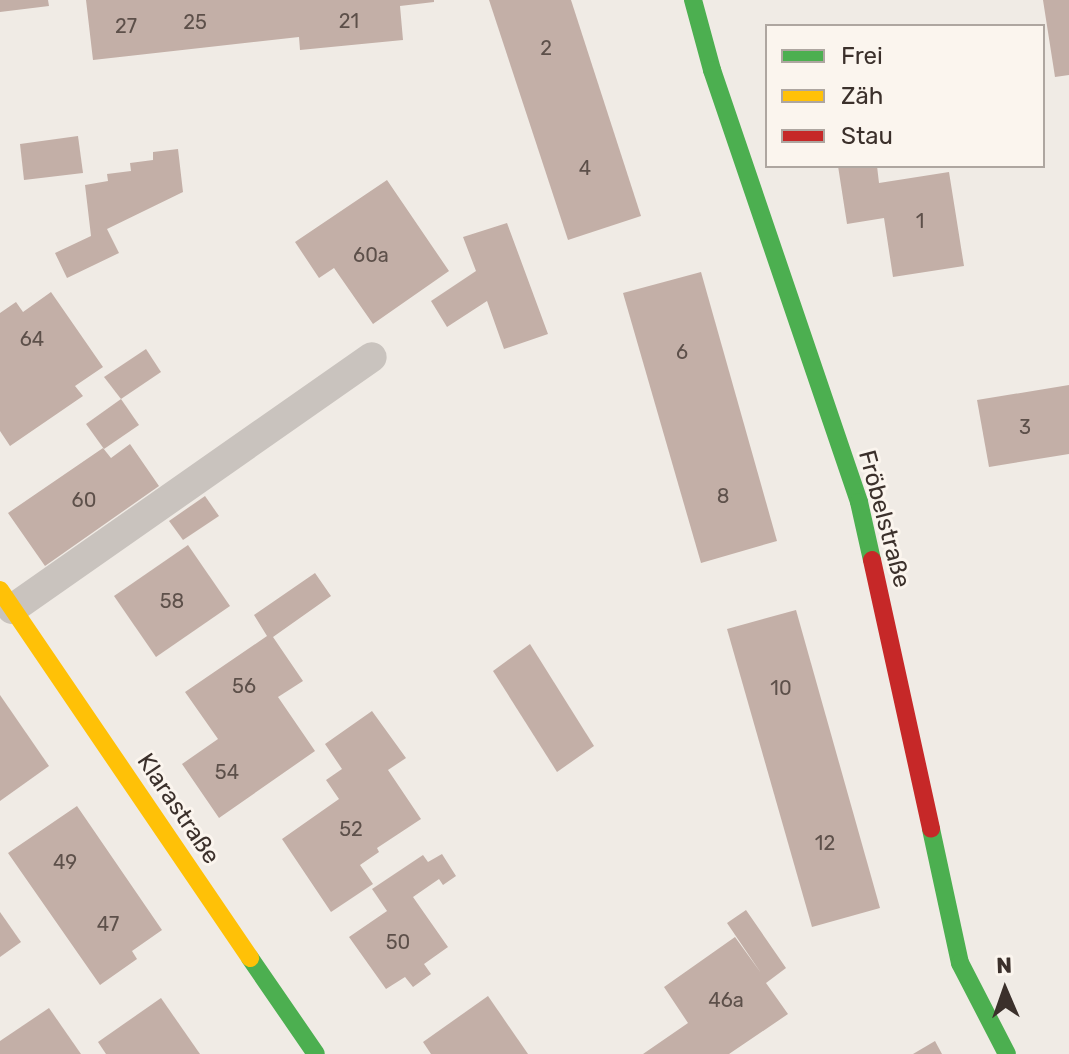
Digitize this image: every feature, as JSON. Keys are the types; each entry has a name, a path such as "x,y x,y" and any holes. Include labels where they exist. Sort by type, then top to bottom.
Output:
{"street":[{"name":"Fröbelstraße","path":"693,0 712,70 859,502 960,963 1007,1054"},
{"name":"Klarastraße","path":"6,600 316,1054"}],"lane":[{"path":"6,600 372,357"}],"building":[{"path":"0,0 48,0 49,6 0,12"},
{"path":"86,0 434,2 400,6 403,40 300,50 299,37 93,60"},
{"path":"489,0 571,0 641,216 568,240"},
{"path":"1043,0 1069,0 1069,75 1055,77"},
{"path":"78,136 83,173 24,180 20,144"},
{"path":"178,149 183,192 107,229 119,253 67,278 55,253 91,236 85,185 108,181 107,174 131,171 130,163 153,160 153,152"},
{"path":"838,168 877,168 879,183 949,172 964,266 893,277 884,218 847,224"},
{"path":"387,180 449,271 373,324 334,268 319,278 295,242"},
{"path":"507,223 548,334 504,349 487,301 447,327 431,301 476,271 463,237"},
{"path":"701,272 777,541 701,563 623,293"},
{"path":"51,292 103,367 75,386 83,396 10,446 0,431 0,313 16,302 23,312"},
{"path":"146,349 161,372 121,399 104,377"},
{"path":"1069,385 1069,454 989,467 977,400"},
{"path":"121,399 139,425 104,449 86,424"},
{"path":"130,444 159,486 45,566 8,513 103,448 111,458"},
{"path":"205,496 219,516 183,540 169,521"},
{"path":"188,545 230,606 156,657 114,596"},
{"path":"315,573 331,596 273,637 303,681 278,697 315,751 219,818 182,764 218,739 185,692 267,636 254,615"},
{"path":"796,610 880,908 812,927 727,629"},
{"path":"530,644 594,746 557,772 493,671"},
{"path":"0,695 49,766 0,801"},
{"path":"372,711 406,758 388,770 421,819 377,848 379,852 360,865 373,884 331,912 282,839 339,799 326,780 342,769 325,744"},
{"path":"77,806 162,930 132,951 137,959 100,985 8,853"},
{"path":"442,854 456,876 443,885 439,879 413,897 448,947 424,964 431,974 413,987 405,977 386,989 349,937 387,911 372,889 423,855 428,862"},
{"path":"746,910 786,968 766,983 788,1014 729,1054 643,1054 688,1023 664,987 735,937 761,973 727,923"},
{"path":"0,912 21,942 0,957"},
{"path":"488,996 528,1054 431,1054 423,1042"},
{"path":"161,998 200,1054 106,1054 98,1042"},
{"path":"49,1008 81,1054 0,1054 0,1041"},
{"path":"935,1041 942,1054 913,1054"}],"traffic: fast":[{"path":"693,0 712,70 859,502 872,560"},
{"path":"931,829 960,963 1007,1054"},
{"path":"250,958 316,1054"}],"traffic: slow":[{"path":"0,590 250,958"}],"traffic: jam":[{"path":"872,560 931,829"}]}
